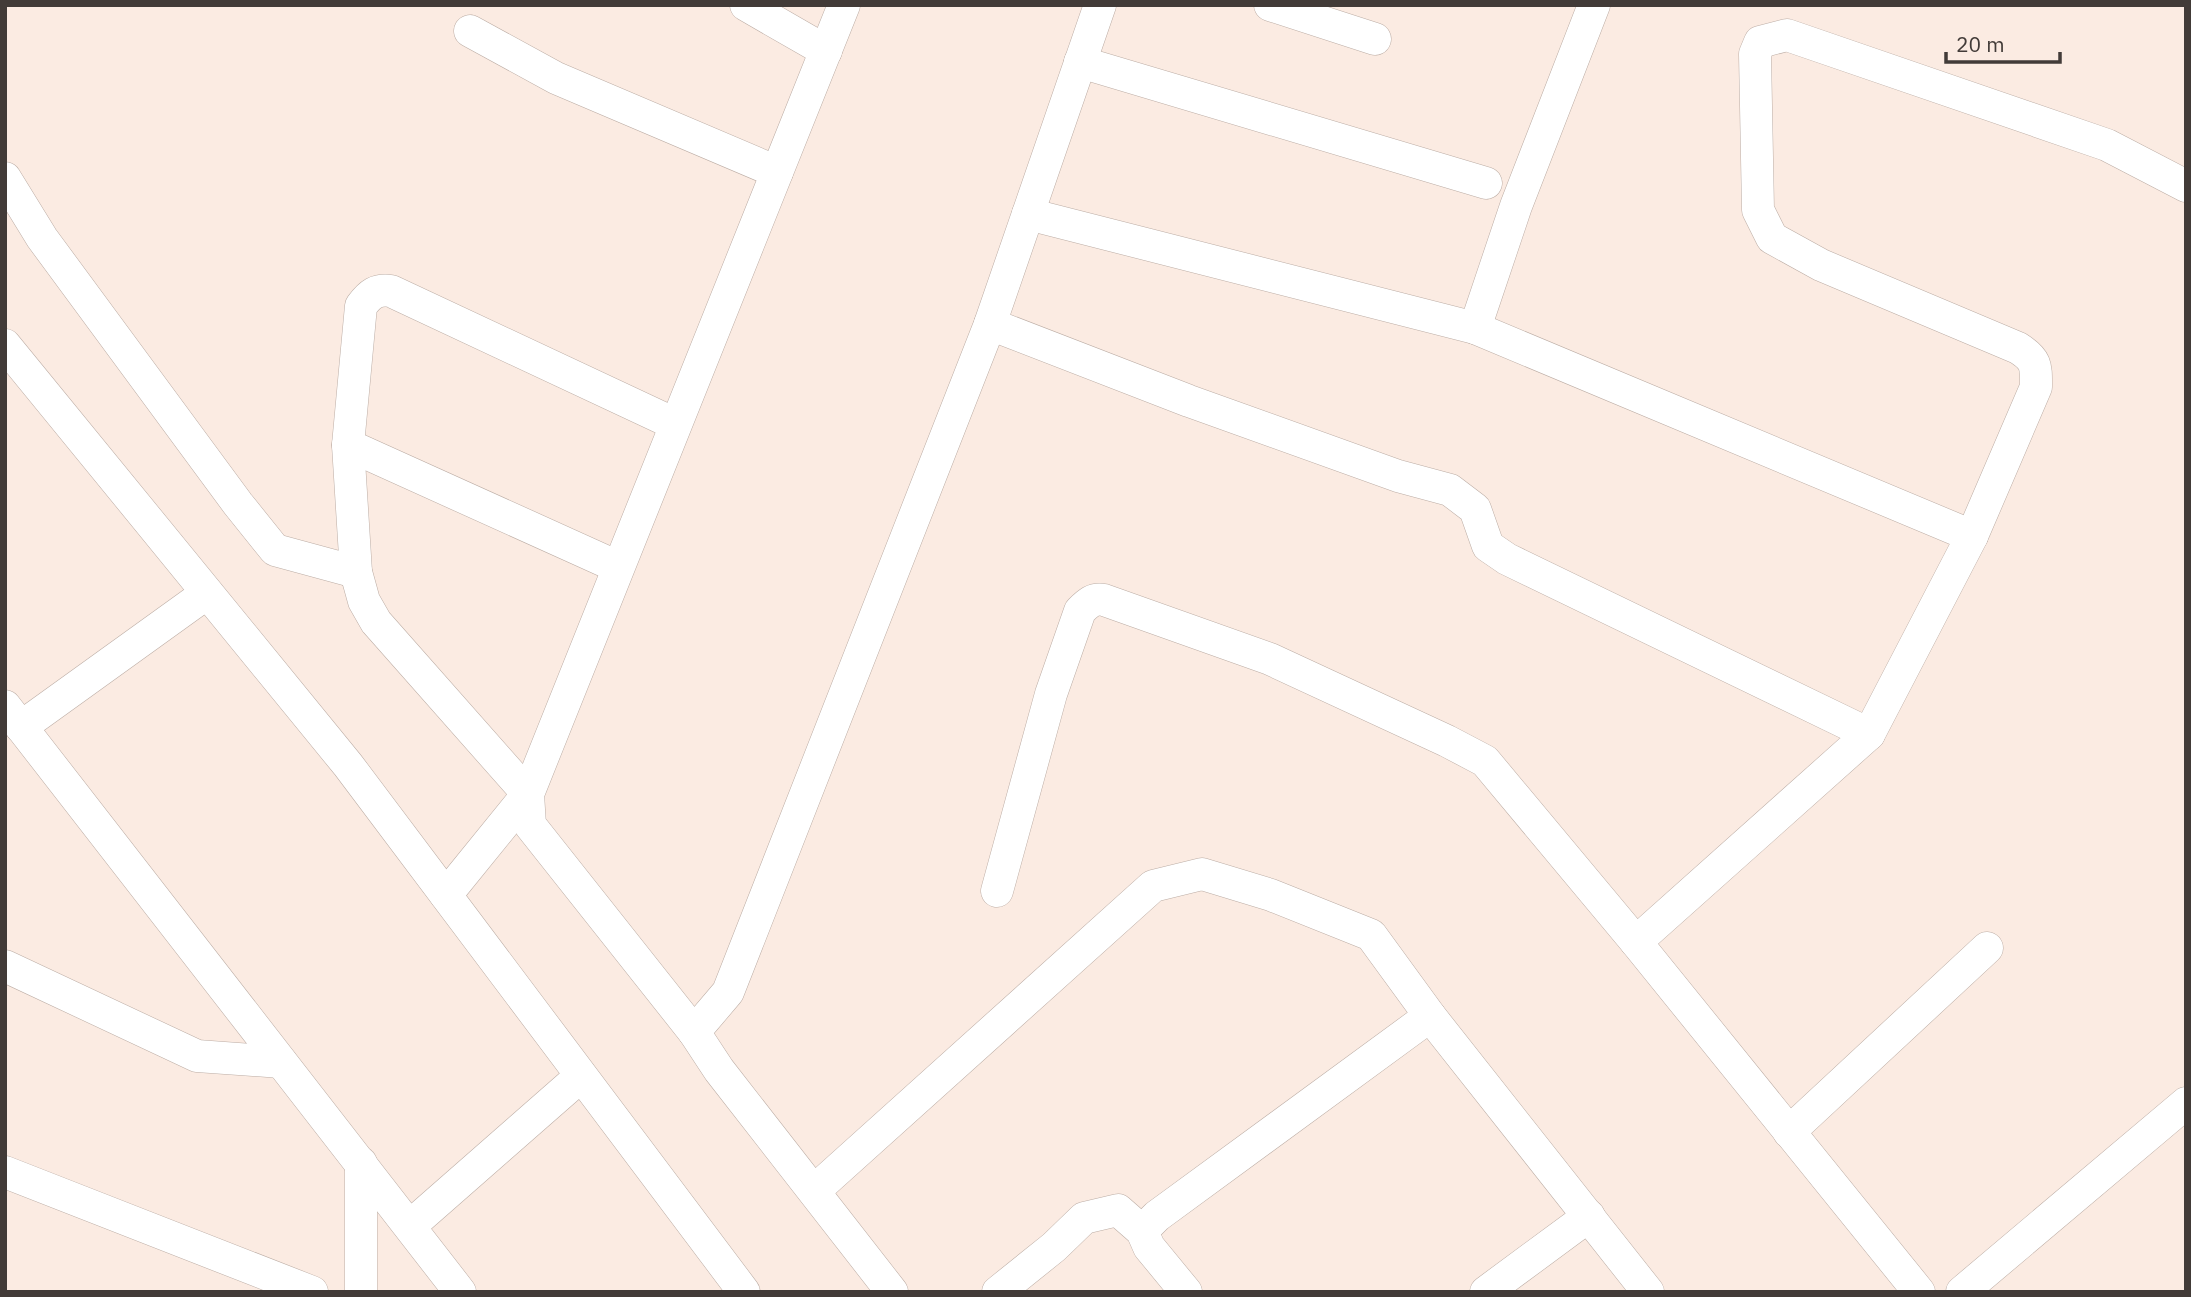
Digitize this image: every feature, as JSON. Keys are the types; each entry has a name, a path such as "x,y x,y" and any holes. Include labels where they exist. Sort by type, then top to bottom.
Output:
{"street":[{"path":"746,5 826,51"},
{"path":"446,895 528,794 844,5"},
{"path":"694,1032 728,992 990,324 1100,5"},
{"path":"1270,5 1375,39"},
{"path":"1475,328 1516,206 1594,5"},
{"path":"470,31 556,78 777,172"},
{"path":"1636,942 1869,734 1972,536 2036,387 2036,367 2031,356 2018,348 1821,265 1772,238 1758,210 1755,54 1760,41 1787,35 2107,145 2186,186"},
{"path":"1080,62 1486,183"},
{"path":"5,178 42,238 275,550 356,572"},
{"path":"1028,214 1475,328 1972,536"},
{"path":"676,424 391,291 382,290 370,294 361,306 348,445 356,572 364,601 376,622 528,794 530,825 694,1032 719,1070 892,1292"},
{"path":"990,324 1202,406 1398,476 1450,490 1475,509 1488,546 1507,559 1869,734"},
{"path":"5,345 348,765 744,1292"},
{"path":"348,445 618,567"},
{"path":"208,593 13,717 460,1292"},
{"path":"997,891 1051,694 1080,611 1096,599 1270,659 1485,761 1636,942 1919,1292"},
{"path":"814,1191 1153,886 1202,874 1271,895 1371,935 1430,1016 1648,1292"},
{"path":"1789,1132 1987,948"},
{"path":"5,966 197,1056 281,1062"},
{"path":"1142,1231 1157,1216 1430,1016"},
{"path":"410,1226 581,1076"},
{"path":"1962,1292 2186,1103"},
{"path":"361,1163 361,1292"},
{"path":"5,1172 312,1292"},
{"path":"998,1292 1054,1247 1084,1218 1118,1210 1142,1231 1149,1247 1186,1292"},
{"path":"1486,1292 1589,1216"}]}
